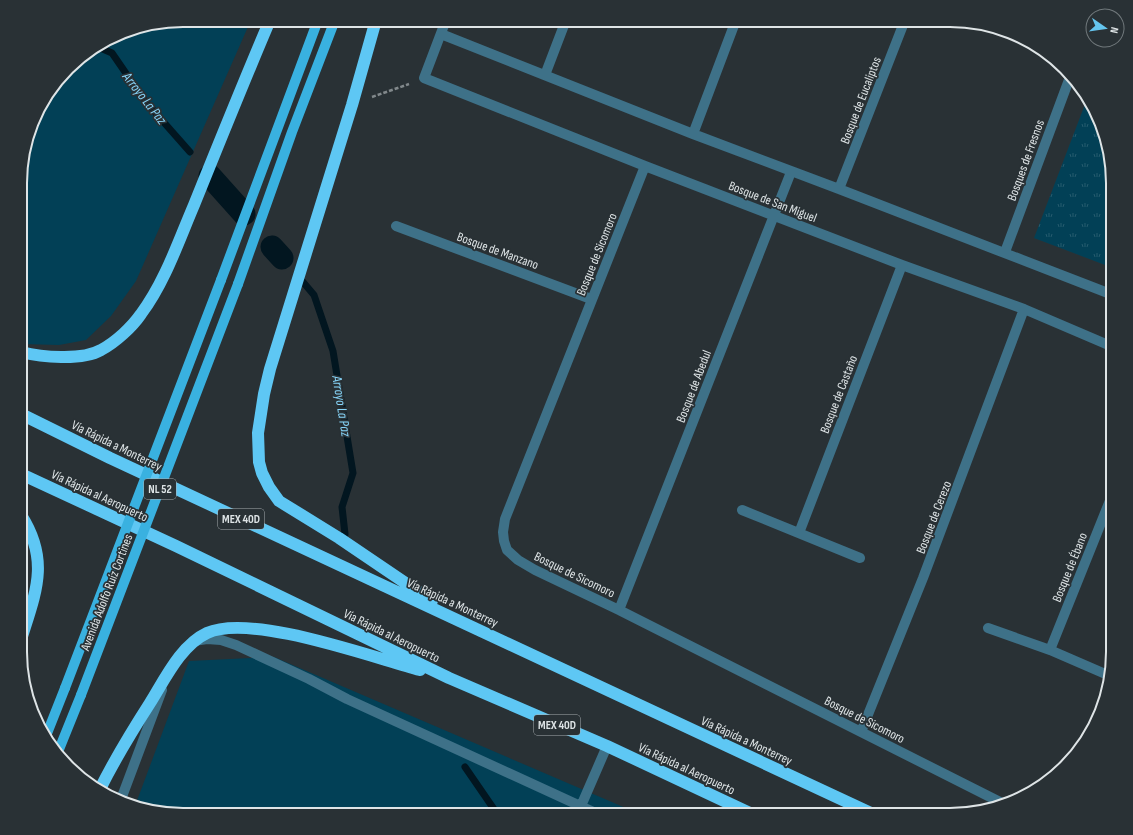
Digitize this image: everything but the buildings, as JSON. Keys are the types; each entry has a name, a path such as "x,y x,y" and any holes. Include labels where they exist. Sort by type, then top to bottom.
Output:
{"highway":[{"path":"27,353 83,356 101,350 128,329 142,313 159,285 182,234 267,27"},
{"path":"374,27 265,388 258,433 259,462 262,473 279,501 339,538 463,622"},
{"name":"Vía Rápida a Monterrey","path":"27,417 117,461 860,808"},
{"name":"Vía Rápida al Aeropuerto","path":"27,477 176,546 449,678 607,746 739,808"},
{"path":"27,527 33,539 39,571 36,592 27,621"},
{"path":"102,785 116,757 170,670 183,652 192,642 206,633 222,628 258,629 291,634 449,678"}],"main road":[{"path":"48,730 221,280 315,27"},
{"name":"Avenida Adolfo Ruíz Cortines","path":"60,748 238,284 292,132 332,27"}],"street":[{"path":"424,78 444,27"},
{"path":"546,75 563,27"},
{"path":"693,134 733,27"},
{"name":"Bosque de Eucaliptos","path":"839,189 902,27"},
{"path":"441,34 693,134 1005,252 1106,292"},
{"name":"Bosque de San Miguel","path":"424,78 645,166 1024,309 1106,344"},
{"name":"Bosques de Fresnos","path":"1005,252 1068,82"},
{"name":"Bosque de Sicomoro","path":"645,166 505,520 503,532 507,550 518,560 535,570 619,610 998,801"},
{"name":"Bosque de Abedul","path":"619,610 791,172"},
{"name":"Bosque de Manzano","path":"396,226 592,299"},
{"name":"Bosque de Castaño","path":"799,533 902,264"},
{"name":"Bosque de Cerezo","path":"861,732 921,584 1024,309"},
{"path":"742,510 860,558"},
{"name":"Bosque de Ébano","path":"1050,650 1106,510"},
{"path":"988,628 1050,650 1105,674"},
{"path":"192,642 207,639 221,640 236,646 309,679 347,699 585,808"},
{"path":"122,796 170,670"},
{"path":"581,806 607,746"}],"path":[{"path":"352,104 424,78"}],"green space":[{"path":"173,27 248,27 136,281 111,316 86,340 59,345 27,344 28,163 35,133 53,96 66,80 88,59 114,43 133,35"},
{"path":"1085,105 1098,133 1105,163 1106,265 1034,238"},
{"path":"274,657 626,808 173,808 137,801 189,661"}],"waterway":[{"name":"Arroyo La Paz","path":"103,49 112,53 145,101 190,152"},
{"path":"210,176 244,214"},
{"path":"272,247 282,258"},
{"name":"Arroyo La Paz","path":"303,282 314,295 333,351 353,473 342,507 345,534"},
{"name":"Arroyo La Paz","path":"465,767 493,808"}]}
